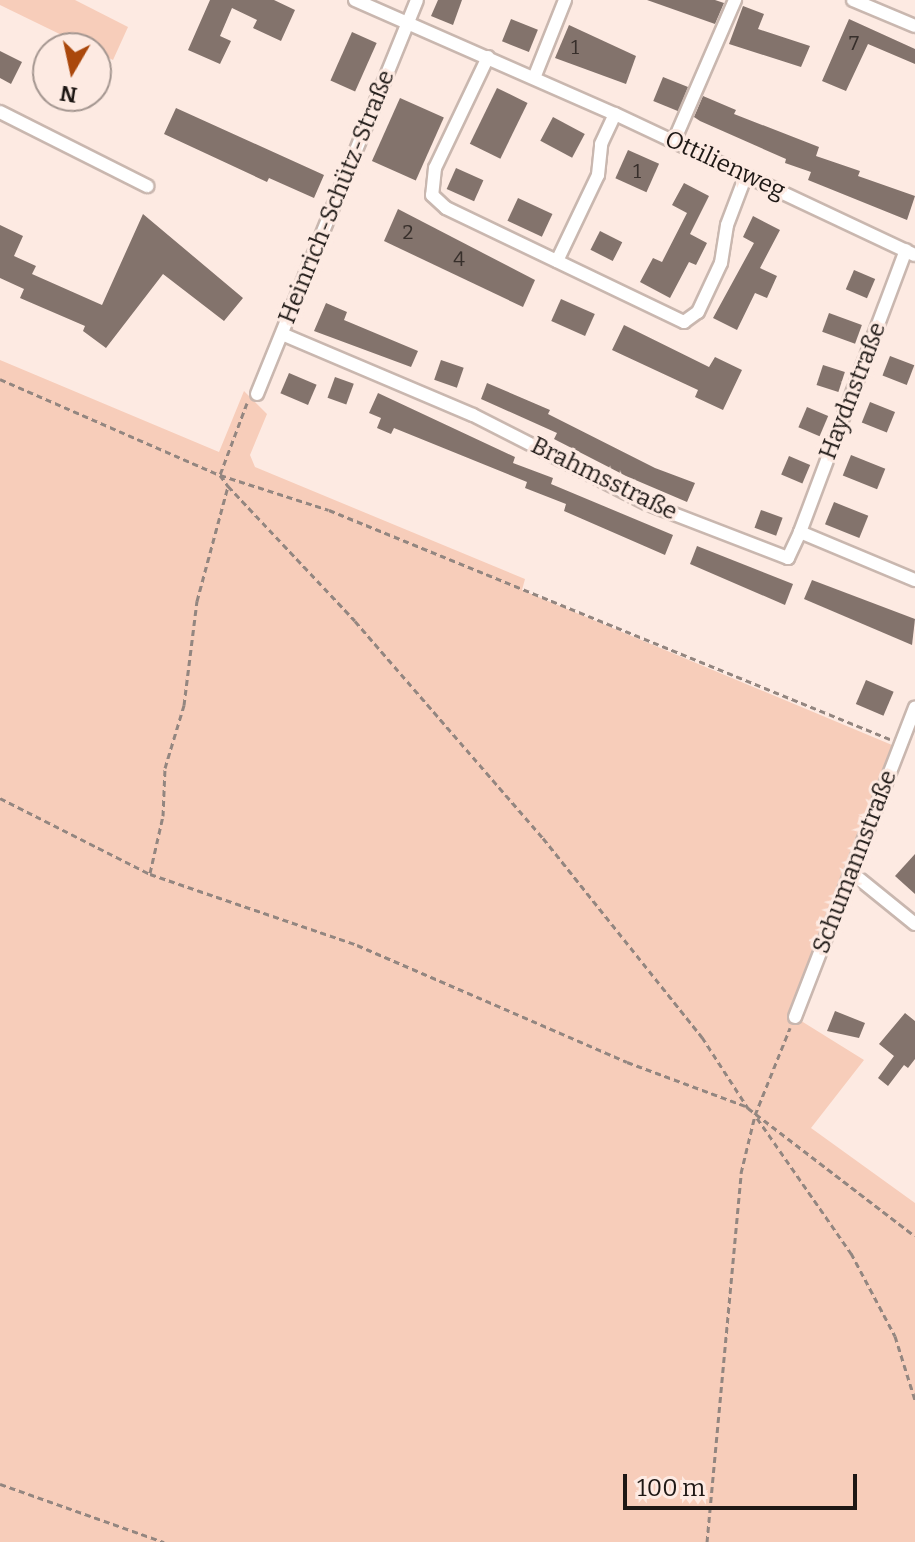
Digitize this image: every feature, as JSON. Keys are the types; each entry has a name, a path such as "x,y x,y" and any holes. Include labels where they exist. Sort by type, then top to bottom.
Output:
{"street":[{"name":"Ottilienweg","path":"355,0 615,114 910,252"},
{"name":"Heinrich-Schütz-Straße","path":"257,394 417,0"},
{"path":"534,78 565,0"},
{"path":"674,141 735,0"},
{"path":"853,0 915,26"},
{"path":"488,57 435,168 432,195 446,208 684,322 698,312 721,263 727,225 746,175"},
{"path":"0,112 147,186"},
{"path":"557,261 598,175 601,144 615,114"},
{"name":"Haydnstraße","path":"800,532 910,252"},
{"name":"Brahmsstraße","path":"282,334 473,415 648,504 788,558 800,532"},
{"path":"800,532 915,580"},
{"name":"Schumannstraße","path":"795,1017 915,707"},
{"path":"852,873 915,924"}],"path":[{"path":"0,379 220,475 329,510 901,743"},
{"path":"220,475 249,407"},
{"path":"220,475 355,621 543,838 702,1037 748,1108 915,1236"},
{"path":"150,874 163,816 165,768 184,705 197,601 228,486"},
{"path":"0,798 150,874 357,945 627,1062 748,1108"},
{"path":"707,1542 741,1173 755,1115 795,1017"},
{"path":"755,1115 851,1253 895,1336 915,1400"},
{"path":"0,1484 164,1542"}],"shaded area":[{"path":"0,0 75,0 128,27 113,60 112,32 55,32 0,5"},
{"path":"0,360 219,452 244,391 267,414 250,455 255,467 525,579 522,590 892,745 827,914 842,920 798,1019 864,1060 811,1128 915,1203 915,1542 0,1542"}],"building":[{"path":"210,0 274,0 295,10 281,41 253,28 257,20 232,8 220,36 231,41 220,64 188,50"},
{"path":"438,0 462,0 453,25 431,16"},
{"path":"647,0 715,0 724,3 715,24"},
{"path":"743,6 764,14 758,29 810,46 801,67 729,44"},
{"path":"511,19 538,30 529,52 502,41"},
{"path":"849,19 915,49 915,64 868,44 846,91 822,81"},
{"path":"569,25 636,56 626,84 555,58"},
{"path":"352,32 377,43 355,91 330,80"},
{"path":"0,51 22,62 11,84 0,78"},
{"path":"663,77 688,87 678,111 653,101"},
{"path":"497,88 528,103 500,159 470,144"},
{"path":"703,96 736,110 734,114 819,147 816,156 860,171 858,176 915,196 907,220 808,180 811,172 785,163 786,159 700,121 694,117"},
{"path":"400,98 444,118 416,181 372,161"},
{"path":"176,108 324,175 314,198 269,178 267,182 164,134"},
{"path":"553,117 585,134 572,158 540,141"},
{"path":"628,150 659,164 646,192 615,178"},
{"path":"456,168 483,180 474,201 447,189"},
{"path":"684,183 709,196 690,234 707,243 696,265 689,262 670,298 640,282 653,258 662,262 687,213 672,205"},
{"path":"518,198 552,214 542,237 507,221"},
{"path":"398,209 535,280 523,307 384,241"},
{"path":"143,214 243,298 224,321 163,274 106,348 83,331 85,326 20,298 24,289 0,278 0,225 23,236 14,256 36,266 32,274 102,305"},
{"path":"753,216 780,230 760,268 777,276 767,298 755,293 737,330 713,318 754,243 743,237"},
{"path":"600,231 622,242 613,261 590,250"},
{"path":"854,270 875,279 867,298 846,289"},
{"path":"561,299 595,314 585,336 551,321"},
{"path":"326,303 347,312 344,320 418,351 411,367 314,331"},
{"path":"829,313 862,325 855,344 822,332"},
{"path":"624,325 709,367 715,357 742,370 723,410 695,397 698,390 612,350"},
{"path":"890,356 914,365 907,385 882,376"},
{"path":"441,360 464,368 457,388 434,380"},
{"path":"823,365 845,372 838,392 817,385"},
{"path":"289,373 317,385 308,405 280,393"},
{"path":"335,377 354,384 346,405 327,398"},
{"path":"487,383 550,410 548,414 655,468 695,483 687,502 626,476 554,439 557,433 481,399"},
{"path":"378,393 515,457 513,463 553,478 551,484 673,535 665,555 564,511 566,504 525,488 527,482 394,428 391,434 377,428 381,418 369,413"},
{"path":"870,402 895,412 887,433 862,422"},
{"path":"807,407 828,416 820,436 798,427"},
{"path":"851,455 885,469 877,489 843,475"},
{"path":"789,456 810,465 802,483 781,474"},
{"path":"834,502 868,516 859,538 825,524"},
{"path":"761,510 783,518 776,536 755,528"},
{"path":"697,546 793,584 785,605 690,564"},
{"path":"812,580 915,619 912,645 804,599"},
{"path":"866,680 894,692 883,716 856,704"},
{"path":"915,854 915,894 895,876"},
{"path":"835,1011 865,1023 859,1038 827,1031"},
{"path":"905,1013 915,1021 915,1059 908,1068 904,1065 888,1086 878,1078 894,1056 879,1044"}]}
